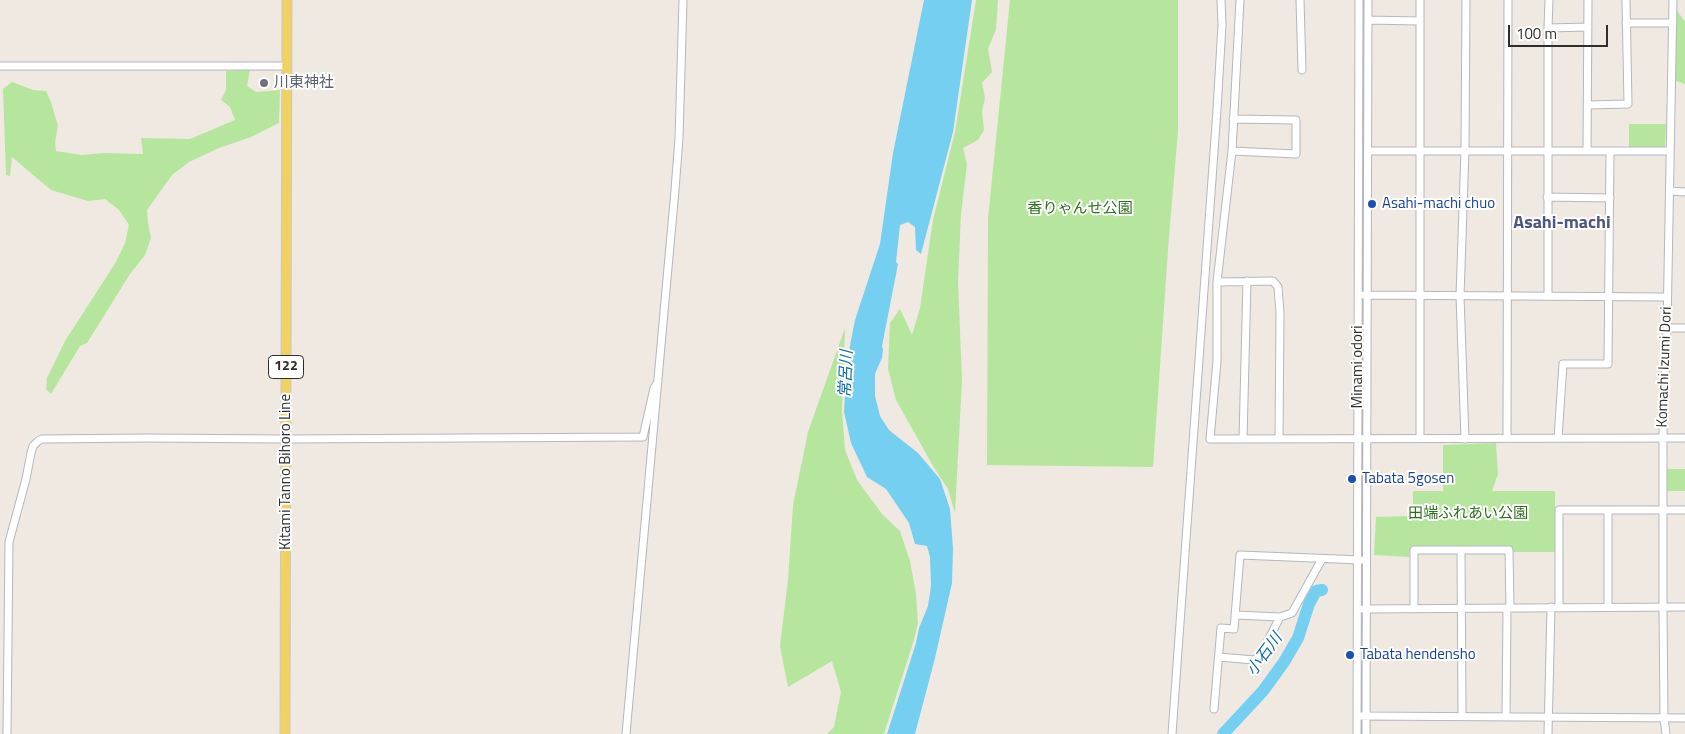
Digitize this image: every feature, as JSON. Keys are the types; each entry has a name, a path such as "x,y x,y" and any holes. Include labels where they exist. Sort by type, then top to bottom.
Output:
{"main road":[{"name":"Kitami Tanno Bihoro Line","path":"285,734 287,0"}],"street":[{"path":"626,734 679,138 683,0"},
{"path":"1172,734 1218,110 1222,25 1221,0"},
{"path":"1240,0 1232,151 1217,282 1217,361 1210,439 1685,438"},
{"path":"1300,0 1302,70"},
{"name":"Minami odori","path":"1357,734 1359,0"},
{"name":"Minami odori","path":"1366,734 1368,0"},
{"path":"1420,0 1420,438"},
{"path":"1465,438 1460,296 1465,150 1466,0"},
{"path":"1507,438 1508,0"},
{"path":"1548,296 1549,0"},
{"path":"1587,150 1588,0"},
{"path":"1588,105 1628,104 1626,0"},
{"name":"Komachi Izumi Dori","path":"1666,734 1664,718 1663,438 1673,0"},
{"path":"1368,20 1420,21"},
{"path":"1626,22 1673,23"},
{"path":"1548,28 1588,27"},
{"path":"0,66 287,66"},
{"path":"1232,151 1296,154 1296,120 1233,119"},
{"path":"1368,151 1670,151"},
{"path":"1558,438 1563,364 1608,364 1610,151"},
{"path":"1670,191 1685,192"},
{"path":"1547,197 1610,198"},
{"path":"1244,439 1248,281"},
{"path":"1217,282 1272,281 1278,287 1280,313 1279,439"},
{"path":"1359,295 1667,297"},
{"path":"1667,328 1685,328"},
{"path":"7,734 9,542 33,446 38,441 42,439 148,438 643,437 654,388 658,382"},
{"path":"1559,607 1559,510 1685,510"},
{"path":"1608,510 1608,607"},
{"path":"1414,608 1414,550 1509,550 1506,717"},
{"path":"1461,550 1462,716"},
{"path":"1214,709 1221,628 1234,629 1240,555 1366,560"},
{"path":"1236,614 1280,617 1292,613 1322,559"},
{"path":"1548,734 1551,607"},
{"path":"1358,609 1685,607"},
{"path":"1219,657 1254,660 1260,656 1280,617"},
{"path":"1357,716 1685,718"}],"green space":[{"path":"976,0 998,0 996,29 988,49 992,72 982,83 985,98 982,112 984,130 978,140 963,148 967,164 961,214 958,281 962,380 955,513 948,489 896,400 888,369 890,323 900,309 912,335 920,308 933,220 955,132"},
{"name":"香りゃんせ公園","path":"1010,0 1178,0 1178,132 1153,467 987,465 988,219"},
{"path":"1676,9 1685,22 1685,84 1676,81"},
{"path":"250,69 247,86 256,92 280,90 279,123 251,137 219,148 189,162 172,175 147,210 151,238 145,255 130,274 87,343 80,346 51,394 46,389 47,378 65,341 116,262 125,243 129,225 119,210 105,199 88,201 51,190 12,157 10,176 6,175 3,89 12,82 33,90 46,91 58,126 55,142 56,151 82,155 105,153 143,154 141,138 190,139 235,120 230,107 221,100 226,90 226,71"},
{"path":"1629,124 1666,124 1665,147 1629,147"},
{"path":"845,328 842,410 845,450 857,480 882,514 900,531 910,561 916,594 918,623 884,734 827,734 834,727 841,692 832,661 788,687 780,646 788,580 793,505 808,432"},
{"name":"田端ふれあい公園","path":"1496,443 1498,474 1492,491 1555,491 1555,552 1513,552 1513,548 1410,548 1409,557 1374,555 1376,517 1413,516 1413,491 1443,491 1443,445"},
{"path":"1663,469 1685,469 1685,491 1663,491"}],"water":[{"name":"常呂川","path":"924,0 972,0 953,132 921,254 916,250 915,227 908,222 900,225 896,262 898,264 882,346 882,358 875,374 875,396 880,416 889,430 918,453 940,479 950,509 953,548 952,583 915,734 887,734 919,628 928,606 931,586 930,557 927,546 915,544 909,523 886,489 867,477 851,443 844,412 847,361 855,320 880,244 893,153"}],"waterway":[{"name":"小石川","path":"1223,734 1263,691 1284,662 1298,638 1309,604 1316,591 1322,590"}],"place":[{"name":"川東神社","path":"264,83"},
{"name":"Asahi-machi chuo","path":"1372,204"},
{"name":"Tabata 5gosen","path":"1352,479"},
{"name":"Tabata hendensho","path":"1350,655"}],"district":[{"name":"Asahi-machi","path":"1562,224"}]}
